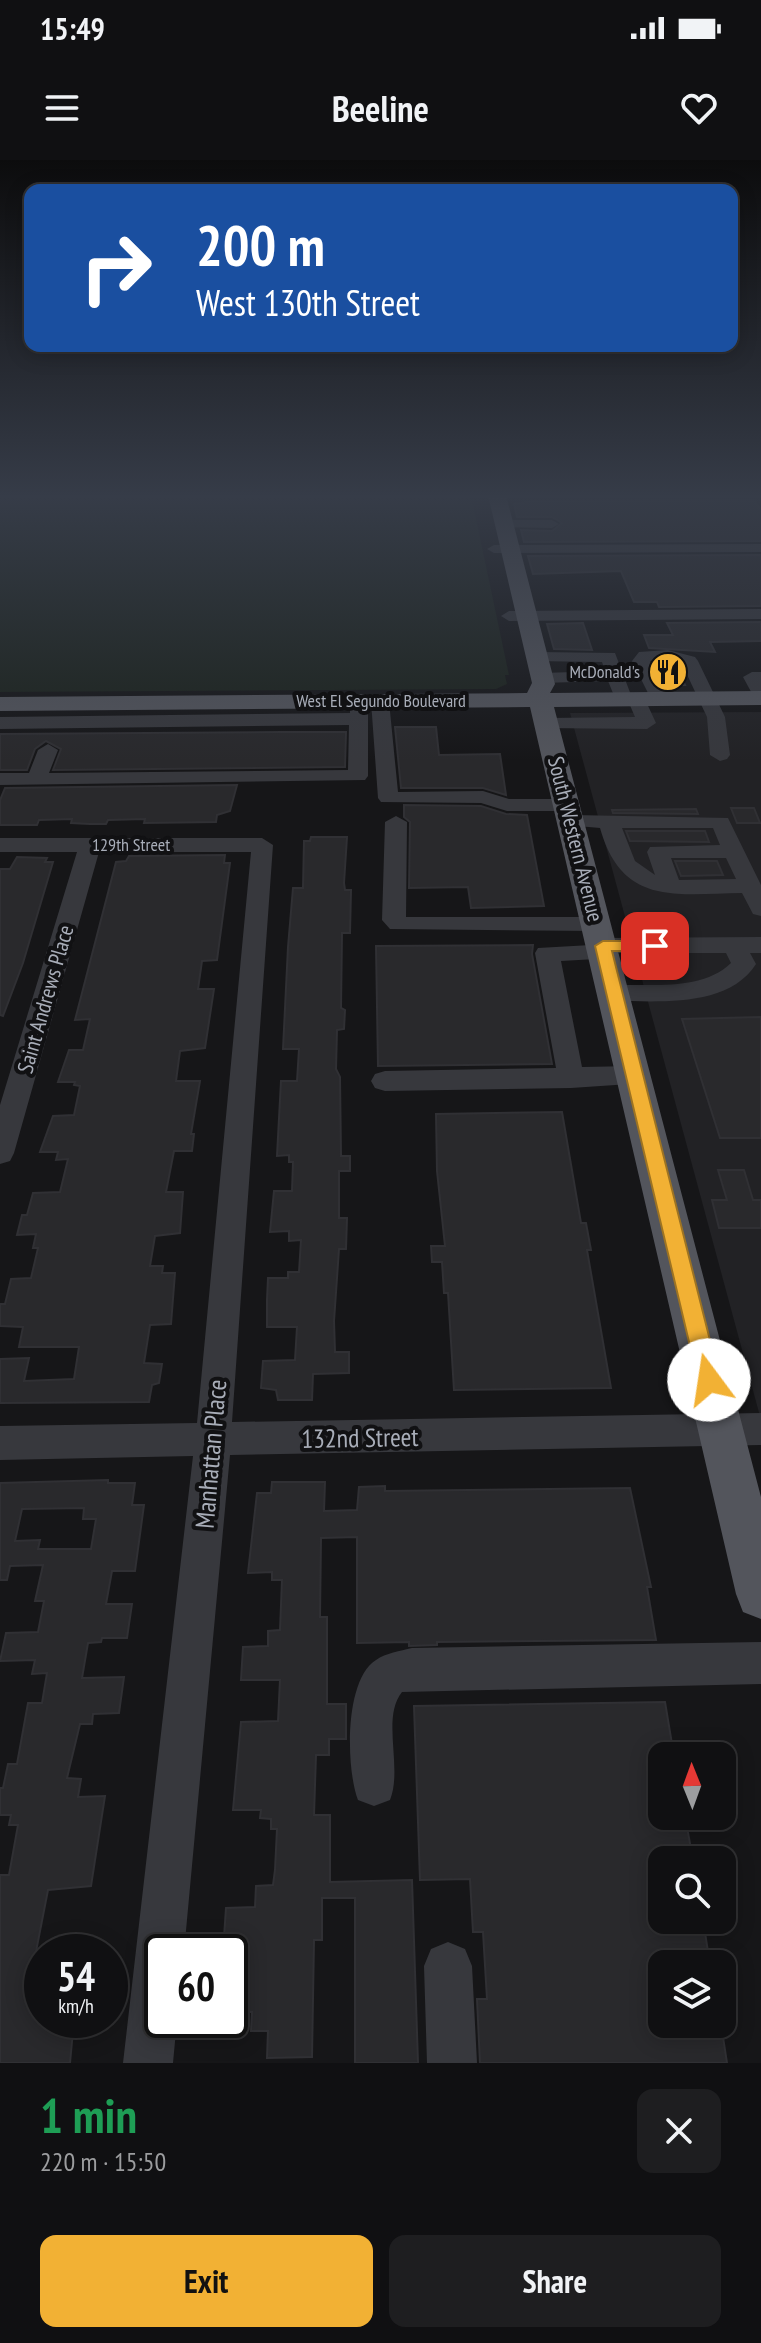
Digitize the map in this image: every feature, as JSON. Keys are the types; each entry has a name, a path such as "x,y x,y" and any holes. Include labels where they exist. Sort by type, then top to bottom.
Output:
{"main road":[{"name":"South Western Avenue","path":"512,584 527,684 541,690"},
{"name":"South Western Avenue","path":"518,616 541,690 635,1076 741,1429 761,1594"},
{"name":"West El Segundo Boulevard","path":"0,704 366,707 581,688 640,699 761,696"}],"street":[{"path":"518,616 623,623 655,615 761,614"},
{"path":"655,615 663,633"},
{"path":"640,699 615,676 609,657 573,657 541,690 647,723 640,699 641,661 645,656 668,655 689,661 716,717 720,755"},
{"path":"573,657 581,688 615,676"},
{"path":"761,677 752,677 761,696"},
{"path":"0,723 366,707"},
{"path":"0,779 358,776 366,707"},
{"path":"366,707 388,798 483,797 507,805 609,821 721,822 761,909"},
{"path":"37,779 48,750"},
{"path":"609,821 616,847 629,871 645,881 670,887 750,886"},
{"path":"396,822 394,920 398,924 602,941 761,945"},
{"name":"129th Street","path":"0,845 262,845"},
{"name":"Manhattan Place","path":"148,2063 213,1441 262,845"},
{"name":"Saint Andrews Place","path":"0,1153 90,846"},
{"path":"616,847 646,847 658,852 734,851"},
{"path":"658,852 670,887"},
{"path":"571,1078 547,953 602,941"},
{"path":"614,993 681,992 727,981 744,964 734,945"},
{"path":"385,1081 447,1089 571,1078 635,1076"},
{"name":"132nd Street","path":"0,1443 741,1429"},
{"path":"374,1784 373,1717 378,1689 389,1674 412,1669 761,1663"},
{"path":"448,1966 452,2063"}],"shaded area":[{"path":"0,584 490,584 509,675 505,675 507,684 496,689 0,692"},
{"path":"761,712 761,1420 570,713"}],"building":[{"path":"626,584 761,584 761,606 659,607 657,602 634,602"},
{"path":"761,622 761,641 710,642 715,652 649,648 644,635 673,635 667,623"},
{"path":"583,623 592,650 554,649 547,624"},
{"path":"655,664 676,666 685,685 665,685"},
{"path":"395,727 436,727 439,755 500,754 506,795 483,788 401,788"},
{"path":"346,732 345,767 53,770 61,749 46,741 35,749 27,770 0,770 0,734"},
{"path":"237,785 230,811 217,815 216,822 144,823 145,819 90,824 71,823 72,819 39,820 37,825 0,825 0,800 5,788"},
{"path":"404,805 481,806 506,814 527,815 544,906 471,908 468,887 409,888 410,822 404,817"},
{"path":"731,808 754,808 760,823 737,823"},
{"path":"696,809 698,814 613,813 612,810"},
{"path":"626,831 705,831 709,842 630,841"},
{"path":"311,837 347,837 344,883 345,890 351,890 350,933 342,933 341,1008 345,1010 344,1029 337,1030 336,1069 340,1077 341,1156 350,1156 350,1171 339,1171 339,1218 347,1218 346,1249 339,1249 334,1321 335,1352 349,1352 349,1373 313,1374 312,1400 278,1400 276,1390 261,1388 263,1361 295,1360 297,1327 267,1327 268,1278 288,1278 288,1272 299,1272 301,1240 289,1241 289,1231 270,1232 274,1191 292,1191 293,1162 289,1162 289,1155 277,1156 281,1081 297,1081 299,1049 283,1049 288,947 293,888 303,888 304,841 310,841"},
{"path":"225,855 224,863 230,863 217,960 202,961 198,989 214,989 205,1048 180,1051 176,1081 200,1081 191,1134 194,1134 192,1151 174,1151 166,1192 183,1192 180,1233 155,1236 150,1266 163,1266 162,1273 175,1273 171,1324 150,1325 144,1363 162,1364 159,1383 152,1385 149,1402 0,1403 0,1359 29,1358 24,1381 74,1379 79,1347 19,1347 23,1327 0,1326 0,1304 5,1304 11,1279 31,1278 38,1248 33,1248 36,1234 17,1235 22,1215 27,1215 33,1193 60,1192 68,1159 56,1160 58,1152 40,1152 53,1116 74,1115 80,1086 74,1085 75,1082 58,1082 69,1050 83,1050 90,1019 75,1020 116,862 126,861 129,856"},
{"path":"17,857 47,858 45,862 53,862 23,963 3,1016 0,1015 0,869 10,869"},
{"path":"675,861 717,861 723,875 681,876"},
{"path":"533,945 532,954 552,1064 378,1066 376,946"},
{"path":"761,1017 761,1138 720,1138 682,1019"},
{"path":"562,1112 581,1223 586,1223 591,1250 587,1250 611,1388 454,1390 448,1293 444,1293 442,1262 432,1262 431,1246 445,1246 437,1171 436,1114"},
{"path":"718,1170 744,1170 753,1200 761,1200 761,1228 719,1228 712,1200 727,1200"},
{"path":"108,1480 108,1483 135,1483 132,1505 144,1505 135,1571 112,1571 106,1604 132,1604 127,1638 102,1638 101,1642 88,1643 82,1678 124,1677 119,1713 93,1714 92,1724 80,1724 67,1778 81,1779 78,1797 105,1796 91,1886 48,1890 39,1934 24,1934 24,2038 72,2038 70,2063 0,2063 0,1875 9,1875 18,1825 9,1825 11,1815 0,1815 0,1788 3,1788 8,1764 17,1764 28,1703 42,1703 47,1673 32,1674 35,1660 0,1661 6,1633 38,1632 44,1601 35,1601 43,1565 10,1566 7,1580 0,1580 0,1483","holes":["84,1508 83,1519 96,1519 91,1549 38,1549 40,1540 15,1541 22,1509"]},
{"path":"272,1482 325,1482 324,1511 357,1510 359,1487 385,1486 385,1491 630,1488 651,1587 647,1587 656,1640 437,1642 437,1645 409,1646 409,1642 357,1643 357,1537 321,1538 320,1617 327,1617 327,1704 346,1704 346,1739 329,1739 329,1755 316,1755 314,1815 330,1815 330,1882 412,1880 418,2063 355,2063 355,1898 322,1898 322,1940 314,1940 312,2057 267,2058 268,2031 251,2031 252,2012 248,2012 248,1934 224,1934 226,1908 255,1907 256,1886 273,1885 275,1870 277,1829 271,1829 271,1819 260,1818 261,1810 233,1810 241,1722 278,1721 280,1680 241,1680 243,1647 268,1646 268,1631 280,1630 282,1580 272,1580 272,1572 248,1573 257,1493 271,1493"},
{"path":"665,1702 672,1742 648,1742 648,1830 688,1830 690,1846 648,1846 648,1934 705,1934 708,1950 648,1950 648,2038 723,2038 727,2063 480,2063 477,1999 487,1999 483,1932 473,1932 470,1879 420,1880 414,1706"}],"place":[{"name":"McDonald's","path":"668,672"}],"route":[{"path":"655,946 603,946 709,1380"}]}
